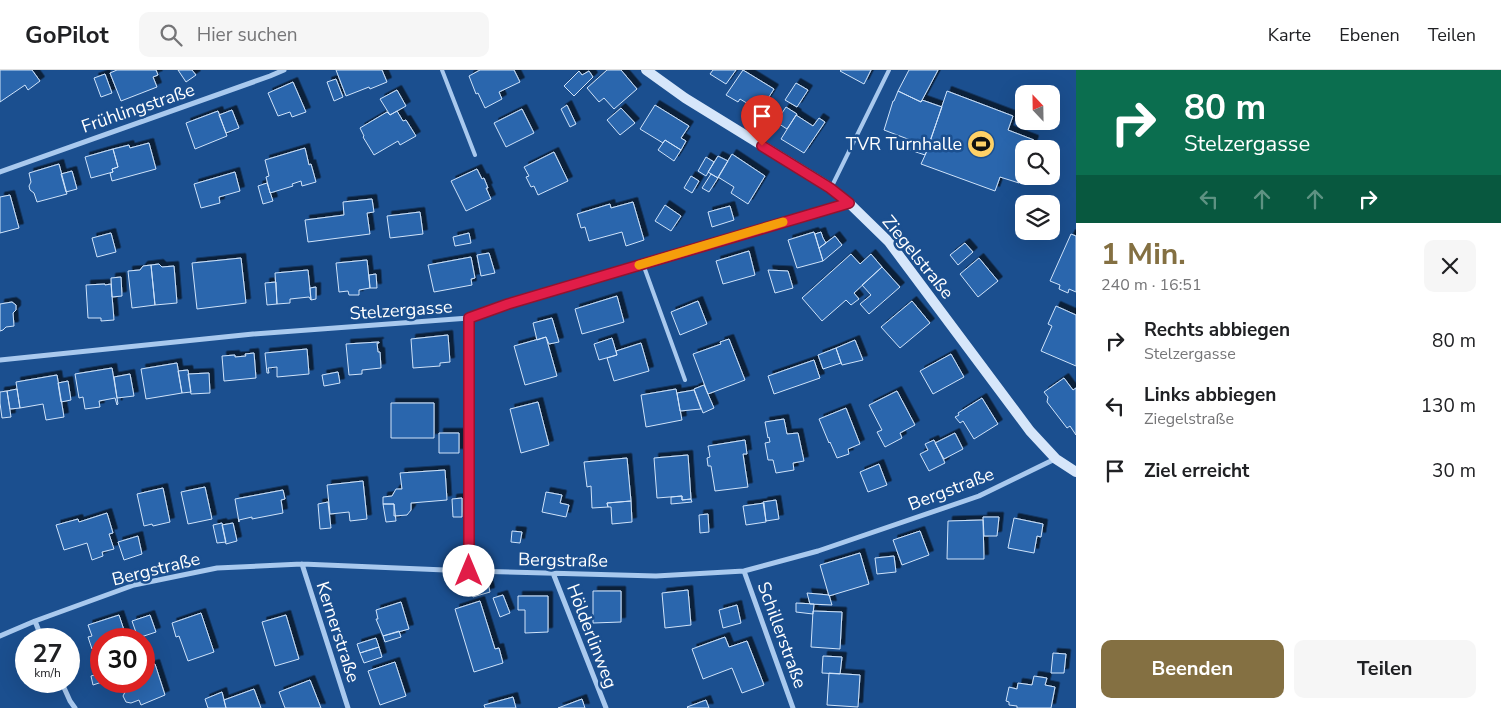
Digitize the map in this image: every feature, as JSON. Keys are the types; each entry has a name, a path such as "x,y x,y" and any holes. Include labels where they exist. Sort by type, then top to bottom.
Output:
{"street":[{"name":"Frühlingstraße","path":"0,172 284,70"},
{"name":"Ziegelstraße","path":"646,70 685,98 830,188 849,203 889,242 1030,431 1056,459 1076,472"},
{"name":"Stelzergasse","path":"0,360 253,334 469,318 508,304 849,203"},
{"path":"469,318 469,571"},
{"name":"Bergstraße","path":"0,636 34,621 134,585 217,568 302,564 656,576 744,571 818,551 978,496 1056,459"},
{"name":"Kernerstraße","path":"302,564 348,708"},
{"name":"Schillerstraße","path":"744,571 793,708"},
{"name":"Hölderlinweg","path":"553,573 606,708"},
{"path":"34,621 37,628"},
{"path":"66,693 75,708"}],"lane":[{"path":"442,70 475,155"},
{"path":"830,188 889,70"},
{"path":"643,264 685,380"}],"building":[{"path":"0,70 32,70 40,81 28,90 25,85 0,102"},
{"path":"117,70 156,70 158,75 153,77 157,87 121,101 110,73"},
{"path":"178,70 192,70 196,75 186,82"},
{"path":"336,70 382,70 387,82 346,96"},
{"path":"480,70 514,70 520,82 499,92 502,99 485,108 478,93 476,94 469,76"},
{"path":"607,70 621,70 637,89 614,109 604,98 599,102 587,88"},
{"path":"713,70 736,70 726,84 710,74"},
{"path":"743,70 774,89 760,111 740,99 738,102 726,95"},
{"path":"841,70 871,70 864,84"},
{"path":"909,70 938,70 921,102 898,91"},
{"path":"579,71 582,75 589,71 593,77 574,96 564,86"},
{"path":"105,74 112,93 101,97 94,78"},
{"path":"336,79 343,97 334,101 327,82"},
{"path":"293,82 306,112 292,117 290,112 278,116 268,93"},
{"path":"796,83 808,90 797,107 785,100"},
{"path":"397,90 406,106 390,115 380,99"},
{"name":"TVR Turnhalle","path":"898,91 921,102 922,100 942,107 925,155 910,150 913,141 884,130"},
{"name":"TVR Turnhalle","path":"947,91 1013,116 1008,130 1034,140 1015,140 1015,182 1000,177 995,191 921,164"},
{"path":"567,105 576,124 570,127 561,109"},
{"path":"655,105 689,126 681,138 686,141 681,150 665,140 663,143 640,129"},
{"path":"786,107 797,114 787,129 776,122"},
{"path":"621,108 635,123 620,135 607,120"},
{"path":"522,109 534,133 506,147 494,123"},
{"path":"232,110 239,128 226,133 219,115"},
{"path":"218,111 227,136 195,149 186,123"},
{"path":"397,111 403,121 406,120 416,136 400,145 398,141 374,155 360,128 387,112 390,115"},
{"path":"796,115 813,126 819,118 825,122 804,153 781,139"},
{"path":"665,140 681,150 674,161 658,150"},
{"path":"149,143 156,169 112,181 110,173 113,172 112,169 118,167 113,149 129,145 130,148"},
{"path":"305,148 316,182 302,186 301,181 292,184 293,186 270,193 266,177 269,176 265,160"},
{"path":"113,149 118,167 112,169 113,172 91,178 85,157"},
{"path":"554,152 568,181 538,195 534,186 531,187 526,177 529,176 524,167"},
{"path":"732,154 765,176 748,204 731,193 734,187 718,177"},
{"path":"718,156 728,161 718,178 708,172"},
{"path":"706,157 714,162 706,176 698,171"},
{"path":"59,164 67,194 37,202 34,193 30,190 29,173"},
{"path":"477,169 482,179 484,178 491,199 466,211 451,181"},
{"path":"72,171 77,189 66,192 61,174"},
{"path":"235,172 240,191 219,197 220,203 201,208 194,184"},
{"path":"711,174 718,178 709,192 702,188"},
{"path":"691,176 699,181 692,193 684,188"},
{"path":"267,183 273,201 263,204 258,186"},
{"path":"10,195 19,228 0,233 0,197"},
{"path":"372,199 374,212 367,213 370,234 308,242 305,220 344,215 343,202"},
{"path":"633,202 644,240 626,246 622,232 589,241 585,227 581,228 577,214 610,204 611,208"},
{"path":"665,205 681,216 671,231 655,221"},
{"path":"730,206 734,220 712,227 708,212"},
{"path":"420,212 423,234 390,238 387,216"},
{"path":"814,232 823,261 797,268 788,240"},
{"path":"821,232 826,243 819,248 815,234"},
{"path":"111,233 116,252 97,257 92,238"},
{"path":"469,233 471,243 455,246 453,237"},
{"path":"1071,234 1076,236 1076,292 1069,289 1068,293 1059,289 1060,285 1050,281"},
{"path":"835,236 842,245 823,261 819,248"},
{"path":"965,243 973,252 958,265 950,255"},
{"path":"749,251 755,275 723,284 716,261"},
{"path":"489,253 495,273 481,276 477,255"},
{"path":"851,254 860,264 871,254 882,267 854,293 859,299 851,305 846,300 822,321 802,298"},
{"path":"471,257 475,278 471,279 472,285 434,292 428,265"},
{"path":"241,258 246,303 197,309 192,263"},
{"path":"979,258 998,281 978,297 960,274"},
{"path":"367,260 370,288 359,290 359,295 349,295 348,291 339,292 336,263"},
{"path":"159,264 162,267 174,266 177,303 155,305 151,265"},
{"path":"151,265 155,305 132,308 128,271 140,270 143,266"},
{"path":"882,267 900,287 869,314 860,304 871,295 862,285"},
{"path":"308,270 311,300 309,297 290,299 290,303 277,304 275,273"},
{"path":"768,270 788,271 793,288 775,293"},
{"path":"376,274 377,288 370,288 369,275"},
{"path":"121,277 122,296 112,297 111,278"},
{"path":"276,282 277,304 267,305 265,283"},
{"path":"111,284 114,320 101,321 101,318 88,318 86,285"},
{"path":"316,287 316,299 311,300 310,288"},
{"path":"617,296 624,322 582,334 575,309"},
{"path":"698,301 707,324 680,335 671,312"},
{"path":"912,301 930,323 900,348 881,327"},
{"path":"12,302 16,305 16,310 13,313 14,326 6,327 0,331 0,304"},
{"path":"1056,306 1076,315 1076,366 1041,351 1052,326 1048,324"},
{"path":"552,318 559,342 549,344 546,337 537,340 533,323"},
{"path":"448,335 450,362 440,363 440,366 413,368 411,339"},
{"path":"546,337 557,376 525,385 514,346"},
{"path":"612,338 617,355 599,360 594,344"},
{"path":"729,339 745,380 708,394 693,354 721,344 720,342"},
{"path":"855,340 863,360 842,365 836,348"},
{"path":"379,342 377,343 378,352 380,352 381,368 362,370 362,374 349,375 346,344"},
{"path":"641,343 649,371 614,381 607,358 617,355 616,351"},
{"path":"836,348 841,363 823,369 818,355"},
{"path":"307,349 309,374 277,377 277,367 268,368 269,373 267,373 265,353"},
{"path":"254,353 256,378 224,381 222,356 246,356 245,354"},
{"path":"951,354 964,377 933,394 920,371"},
{"path":"814,360 820,378 774,394 768,376"},
{"path":"177,363 182,393 146,399 141,369"},
{"path":"112,368 118,404 115,398 99,401 100,407 85,409 83,397 79,398 75,374"},
{"path":"188,370 191,392 182,393 178,371"},
{"path":"338,372 340,383 324,386 322,375"},
{"path":"209,373 210,393 191,394 188,374"},
{"path":"130,374 134,396 117,398 114,377"},
{"path":"57,375 64,417 46,420 43,404 20,408 16,382"},
{"path":"1064,378 1073,390 1076,388 1076,435 1070,426 1067,428 1047,402 1048,397 1044,392"},
{"path":"68,381 71,400 61,402 58,383"},
{"path":"704,385 714,408 703,413 694,389"},
{"path":"17,389 20,408 10,409 7,391"},
{"path":"676,389 682,420 646,427 641,395"},
{"path":"694,390 701,409 680,411 677,393"},
{"path":"7,391 11,417 2,418 0,392"},
{"path":"897,391 915,425 900,433 902,438 885,447 877,432 882,430 869,405"},
{"path":"982,398 998,424 974,439 963,421 960,423 955,417 959,415 958,413"},
{"path":"538,402 549,445 521,453 510,409"},
{"path":"391,403 434,403 434,438 391,438"},
{"path":"846,408 860,444 848,449 849,454 837,458 819,419"},
{"path":"784,419 787,434 798,433 804,461 793,463 794,470 776,473 773,460 768,460 765,443 770,442 765,422"},
{"path":"439,433 459,433 459,453 439,453"},
{"path":"955,433 963,449 944,459 935,443"},
{"path":"745,440 747,454 743,454 748,487 715,491 711,466 708,466 707,458 710,457 708,446"},
{"path":"934,440 945,463 929,471 920,454 928,450 925,444"},
{"path":"688,455 691,499 682,500 682,496 657,498 654,458"},
{"path":"627,458 631,501 607,503 608,507 592,508 591,486 587,487 584,462"},
{"path":"879,464 887,485 868,492 860,472"},
{"path":"445,470 447,500 411,503 411,510 407,515 394,516 394,504 383,504 383,497 392,496 396,489 402,489 400,473"},
{"path":"363,481 367,519 350,521 349,512 330,514 327,485"},
{"path":"205,487 212,519 188,524 181,492"},
{"path":"163,488 170,522 144,526 137,494"},
{"path":"283,490 285,499 281,500 283,513 252,519 252,517 239,520 239,522 235,499"},
{"path":"546,492 562,495 560,503 569,505 566,517 542,512"},
{"path":"682,496 682,500 691,499 692,502 671,504 671,497"},
{"path":"462,498 462,517 453,517 452,499"},
{"path":"776,500 779,519 766,521 763,502"},
{"path":"631,501 632,522 612,524 611,507 608,507 607,503"},
{"path":"328,502 331,528 320,529 318,504"},
{"path":"764,503 766,522 746,525 743,506"},
{"path":"383,504 394,504 396,521 386,522"},
{"path":"107,513 113,533 109,534 114,549 102,552 103,556 92,560 87,543 64,550 56,525 78,519 79,522"},
{"path":"708,514 709,532 700,533 699,515"},
{"path":"983,517 999,517 997,536 984,536"},
{"path":"1014,518 1043,524 1041,537 1037,536 1034,553 1008,548"},
{"path":"983,520 984,559 947,559 948,521"},
{"path":"222,523 226,542 217,543 213,525"},
{"path":"233,523 237,541 226,544 222,525"},
{"path":"512,531 522,532 520,543 511,542"},
{"path":"920,531 929,555 902,565 893,540"},
{"path":"138,536 142,554 124,560 118,542"},
{"path":"860,553 869,584 829,596 820,565"},
{"path":"894,556 896,572 877,574 875,558"},
{"path":"488,583 490,592 473,597 471,589"},
{"path":"688,590 691,625 665,628 662,593"},
{"path":"593,591 621,591 621,622 593,623"},
{"path":"807,593 829,595 832,605 810,604"},
{"path":"503,595 510,613 500,617 493,598"},
{"path":"518,596 548,596 548,632 525,633 525,610 518,610"},
{"path":"480,601 495,649 499,648 503,663 474,672 455,609"},
{"path":"401,602 409,629 383,636 376,619 378,619 376,610"},
{"path":"796,603 814,604 813,614 796,612"},
{"path":"737,605 741,623 723,628 719,610"},
{"path":"813,611 842,612 840,649 811,647"},
{"path":"201,613 214,652 188,661 179,636 176,637 172,623"},
{"path":"119,615 123,628 90,628 90,630 88,625"},
{"path":"150,615 155,628 134,628 132,621"},
{"path":"286,615 299,659 275,666 262,622"},
{"path":"399,631 401,637 385,642 383,636"},
{"path":"725,637 729,647 747,641 764,685 742,693 732,668 703,679 692,649"},
{"path":"376,638 379,647 360,653 357,644"},
{"path":"379,647 382,657 364,663 360,653"},
{"path":"1053,653 1066,654 1064,673 1051,673"},
{"path":"823,656 842,657 840,674 822,673"},
{"path":"395,662 406,696 380,705 368,671"},
{"path":"155,664 165,695 141,705 139,700 131,703 126,702 123,696 124,693 155,693"},
{"path":"829,673 860,675 858,707 827,705"},
{"path":"1034,676 1047,678 1045,685 1055,687 1051,708 1017,708 1017,706 1009,705 1009,702 1006,701 1009,687 1017,689 1018,683 1032,685"},
{"path":"310,680 321,708 285,708 279,692"},
{"path":"254,689 261,708 226,708 224,700"},
{"path":"222,692 226,708 208,708 205,699"},
{"path":"513,697 516,708 485,708 484,705"},
{"path":"582,699 585,708 558,708"},
{"path":"706,700 709,708 687,707"}],"slow traffic":[{"path":"639,265 783,222"}],"place":[{"name":"TVR Turnhalle","path":"981,144"}],"route":[{"path":"469,571 469,318 508,304 849,203 830,188 762,146"}]}
